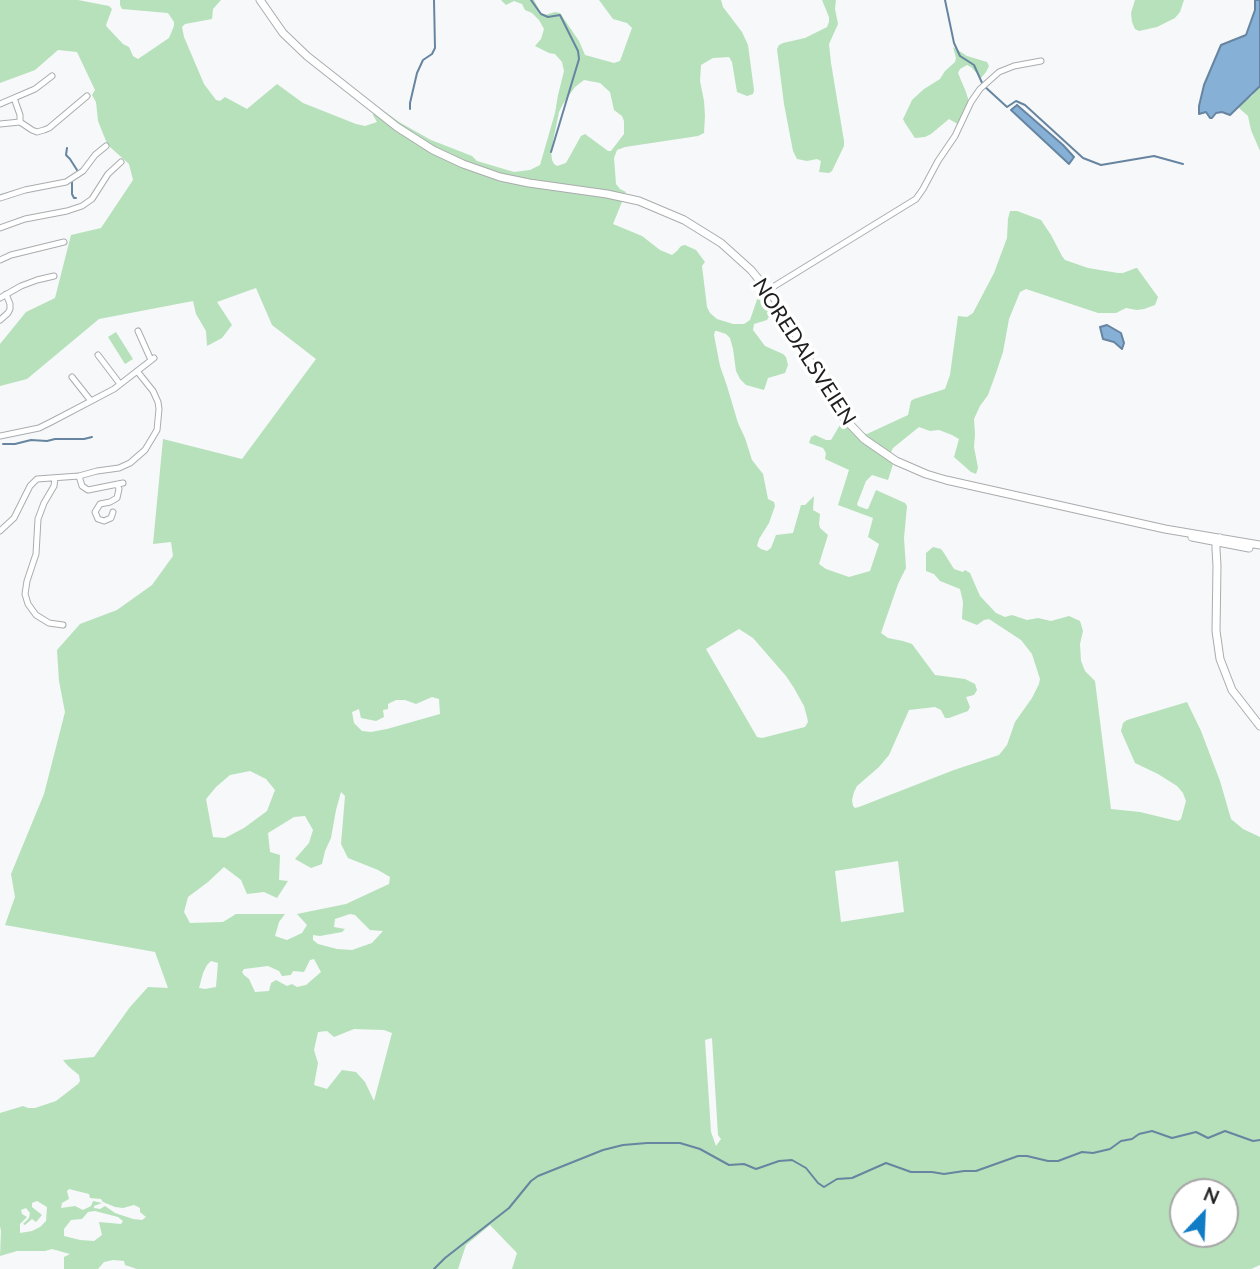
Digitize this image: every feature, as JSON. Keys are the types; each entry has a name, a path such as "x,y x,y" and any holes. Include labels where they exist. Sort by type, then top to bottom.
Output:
{"main road":[{"name":"NOREDALSVEIEN","path":"260,0 283,33 307,56 397,127 433,150 463,164 508,178 639,201 692,224 720,243 751,270 768,290 788,320 835,406 858,433 886,455 912,469 946,480 1219,541 1260,547"},
{"path":"1219,541 1216,631 1220,659 1225,676 1236,696 1260,726"}],"street":[{"path":"768,290 916,199 980,89 999,72 1041,61"},
{"path":"0,104 35,89 52,76"},
{"path":"0,124 20,122 37,132 44,130 87,96"},
{"path":"14,98 20,122"},
{"path":"0,198 66,182 83,171 106,146"},
{"path":"0,228 25,219 82,206 94,196 108,174 121,162"},
{"path":"100,167 108,174"},
{"path":"0,260 64,242"},
{"path":"54,244 55,252"},
{"path":"0,320 10,309 10,304 3,296 21,286 51,277 50,285"},
{"path":"0,436 39,428 120,384 152,359 138,331"},
{"path":"98,355 120,384"},
{"path":"0,531 15,518 34,481 119,468 130,463 145,450 155,435 160,415 153,391 137,371"},
{"path":"72,377 91,401"},
{"path":"79,476 82,486 88,491 120,483 117,498 100,504 95,512 98,519 104,521 111,518 114,512"},
{"path":"55,478 54,486 38,519 36,554 25,586 25,594 32,611 41,620 63,625"}],"green space":[{"path":"0,0 78,0 109,6 112,9 107,27 138,59 169,38 174,22 168,13 122,9 120,0 221,0 213,9 212,19 185,24 182,27 204,84 216,100 220,101 225,97 247,109 277,84 303,103 365,126 377,122 373,115 377,106 431,140 472,156 477,161 514,172 530,170 540,165 564,71 562,62 555,54 535,46 544,29 539,20 525,10 522,4 514,1 506,5 501,0 534,0 545,15 560,13 585,55 614,63 620,61 632,28 627,23 613,19 599,0 721,0 748,45 753,94 747,96 737,92 729,57 713,58 701,65 704,133 617,150 614,158 616,184 626,192 613,224 642,236 660,250 672,255 685,245 696,250 705,262 702,266 707,307 717,319 744,324 750,320 760,291 773,316 754,324 753,330 765,346 786,357 788,365 785,373 768,378 764,390 746,385 736,371 730,338 717,331 714,335 720,366 738,423 752,460 763,474 768,499 774,502 775,506 757,546 767,551 776,535 793,533 801,505 805,505 814,496 813,510 820,514 820,528 828,535 819,564 849,577 870,571 879,544 868,537 873,518 838,505 849,470 825,459 823,448 809,443 811,437 815,435 831,440 843,420 849,417 867,434 908,415 911,401 914,399 945,389 950,375 958,316 967,317 973,313 994,273 1007,238 1010,211 1041,220 1065,260 1088,268 1118,273 1137,268 1158,297 1155,305 1144,309 1126,308 1116,313 1098,313 1026,289 1020,292 1009,319 996,373 988,395 974,419 974,447 978,468 976,474 954,457 959,439 939,430 930,431 919,427 893,448 891,452 894,461 888,480 872,475 866,481 858,506 868,509 876,490 907,506 904,538 906,568 881,633 888,638 912,644 935,675 965,679 975,684 977,690 974,695 966,697 970,707 968,711 949,718 945,718 941,710 935,707 909,710 889,755 857,786 852,800 855,808 859,807 999,755 1007,745 1015,722 1039,684 1040,679 1032,654 1021,640 989,619 977,625 962,619 963,602 960,589 940,581 934,574 926,571 926,553 933,547 941,549 954,569 970,573 980,596 996,613 1027,620 1038,618 1051,621 1069,616 1080,621 1083,631 1080,644 1081,661 1085,671 1095,681 1111,809 1140,812 1178,821 1181,819 1186,801 1183,793 1158,774 1135,763 1121,731 1127,720 1187,702 1220,781 1231,819 1243,829 1260,837 1260,1265 1251,1269 512,1269 517,1253 490,1225 466,1245 458,1269 137,1269 125,1265 124,1261 113,1260 104,1262 98,1269 64,1269 64,1257 70,1254 52,1249 17,1251 0,1256 0,1113 23,1106 35,1108 56,1101 80,1081 79,1075 63,1060 94,1057 148,987 168,988 155,952 5,925 15,897 11,874 44,794 65,712 57,650 80,624 117,610 152,585 173,556 171,542 153,544 163,439 242,459 316,359 272,325 256,288 217,302 232,325 222,338 207,346 206,331 196,314 193,301 99,319 27,379 0,386 0,344 26,312 55,298 71,235 101,228 133,180 129,164 106,141 92,95 95,90 77,52 58,50 35,70 0,83","holes":["584,80 600,83 610,92 614,110 622,116 624,134 611,151 585,134 581,136 566,163 557,166 552,160 551,151 563,104 575,87","739,629 753,638 786,676 804,706 808,722 805,727 757,737 706,649","432,697 439,699 440,714 371,732 362,731 354,723 352,712 359,709 361,718 376,721 384,717 383,710 388,709 388,704 405,700 416,704","250,771 266,779 275,790 267,811 225,838 213,837 206,799 230,775","341,792 345,796 341,844 348,858 390,877 389,884 346,904 297,914 307,925 302,933 287,940 275,936 279,922 285,914 236,914 223,922 190,923 184,912 188,897 224,867 241,880 247,894 264,892 277,898 288,881 279,880 280,855 270,852 268,833 294,817 305,816 313,830 309,843 295,859 311,868 322,864","898,861 904,912 841,922 835,871","350,914 355,915 370,930 383,931 372,943 352,950 337,949 313,940 313,935 342,932 345,929 334,927 335,919","314,959 321,972 306,985 287,986 276,980 271,983 269,991 255,992 242,972 244,969 268,966 279,971 282,976 291,975 293,971 304,972 310,960","211,961 218,963 216,987 199,988 203,973","354,1029 384,1030 392,1033 374,1101 365,1082 356,1072 342,1070 327,1089 314,1085 318,1063 314,1050 318,1032 327,1031 334,1037","712,1038 718,1135 721,1139 716,1146 711,1132 705,1040","69,1189 89,1194 90,1198 101,1199 115,1207 134,1205 140,1208 140,1212 146,1217 142,1220 133,1219 115,1213 105,1206 94,1208 102,1203 93,1201 91,1206 83,1210 75,1206 61,1208 62,1203 69,1199","37,1201 47,1207 46,1221 32,1231 20,1233 20,1224 27,1217 21,1210 26,1208 30,1213 23,1224 25,1225 32,1219 36,1222 42,1215 32,1207 32,1203","95,1211 123,1221 121,1224 99,1222 102,1235 94,1241 64,1236 64,1229 71,1220 82,1219 88,1212"]},
{"path":"822,0 836,0 838,24 829,44 844,141 844,146 829,173 819,172 821,161 797,159 793,151 777,49 783,43 805,38 827,27 829,17"},
{"path":"1135,0 1184,0 1175,18 1157,27 1139,31 1132,22 1131,13"},
{"path":"953,47 967,56 987,62 989,66 981,78 967,65 958,73 969,102 961,126 949,119 931,134 915,138 903,119 912,100 940,79 955,62"},
{"path":"1260,86 1260,151 1248,116 1239,108"},
{"path":"116,332 133,359 125,364 108,337"}],"water":[{"path":"1255,0 1260,0 1260,86 1230,115 1222,112 1210,118 1206,112 1199,114 1204,85 1221,45 1246,35 1255,10"},
{"path":"1017,105 1074,157 1069,164 1011,110"},
{"path":"1107,325 1121,333 1124,343 1122,349 1114,342 1103,339 1100,327"}],"waterway":[{"path":"410,109 417,73 423,60 432,54 435,48 434,0"},
{"path":"531,0 541,14 548,17 560,15 578,51 579,59 551,152"},
{"path":"945,0 954,43 960,56 974,65 983,85 1007,107 1016,101 1025,105 1083,158 1101,165 1154,156 1183,164"},
{"path":"67,148 66,155 77,170"},
{"path":"72,182 72,193"},
{"path":"72,194 76,198"},
{"path":"3,444 92,437"},
{"path":"434,1269 509,1208 538,1176 603,1150 623,1145 680,1143 700,1149 729,1165 744,1164 756,1169 779,1161 792,1160 806,1168 824,1187 837,1179 852,1178 886,1163 911,1172 944,1174 976,1171 1018,1156 1058,1161 1082,1152 1093,1153 1110,1149 1121,1141 1152,1131 1172,1138 1196,1132 1208,1138 1225,1131 1253,1141 1260,1140"}]}
